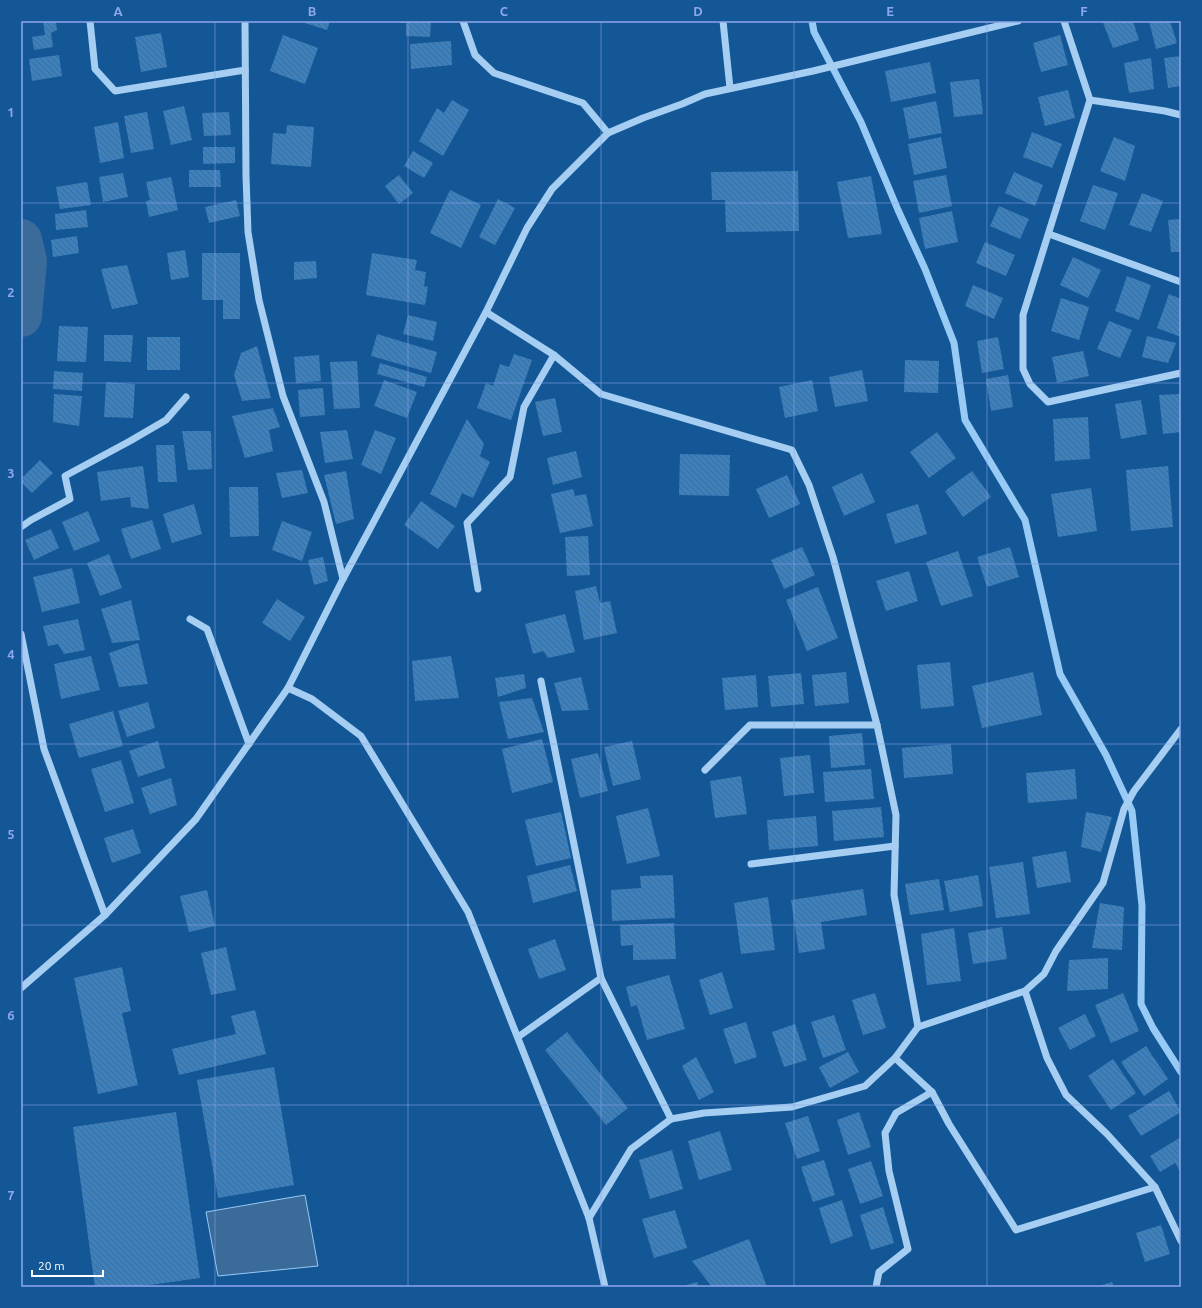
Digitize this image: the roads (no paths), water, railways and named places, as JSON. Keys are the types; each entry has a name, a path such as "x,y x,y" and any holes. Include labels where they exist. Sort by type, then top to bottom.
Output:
{"street":[{"path":"90,21 95,69 115,91 245,70"},
{"path":"245,21 246,176 248,232 259,300 283,396 324,502 343,579"},
{"path":"463,21 475,55 494,73 583,103 608,133"},
{"path":"723,21 730,88"},
{"path":"21,988 105,915 196,819 288,688 343,579 486,312 527,228 552,189 608,133 705,94 844,64 1018,21"},
{"path":"1064,21 1090,100 1023,315 1023,369 1030,384 1048,402 1181,372"},
{"path":"1090,100 1165,111 1181,115"},
{"path":"1049,234 1181,282"},
{"path":"486,312 554,355 601,394 792,450 809,485 833,557 877,725 896,815 894,895 918,1027"},
{"path":"478,589 467,523 510,477 524,407 554,355"},
{"path":"21,527 70,499 65,476 166,420 186,397"},
{"path":"190,619 207,629 249,744"},
{"path":"21,634 44,749 105,915"},
{"path":"541,682 601,978 671,1119"},
{"path":"288,688 312,699 360,736 468,912 589,1218 605,1287"},
{"path":"705,770 750,725 877,725"},
{"path":"589,1218 632,1149 671,1119 704,1113 792,1108 865,1086 895,1058 918,1027 1025,991 1044,974 1056,951 1102,883 1124,809 1134,791 1181,728"},
{"path":"751,864 895,846"},
{"path":"518,1037 601,978"},
{"path":"1025,991 1047,1058 1066,1095 1106,1134 1155,1187 1181,1241"},
{"path":"895,1058 932,1092 949,1124 1016,1230 1155,1187"},
{"path":"876,1287 879,1272 908,1249 889,1171 885,1133 896,1113 932,1092"}],"water":[{"path":"305,1195 318,1266 218,1276 206,1212"}],"waterway":[{"path":"812,21 814,32 861,122 898,210 925,269 954,343 965,420 1025,520 1060,674 1106,755 1132,811 1142,906 1141,1004 1153,1028 1181,1072"},
{"path":"21,240 26,261 21,316"}]}
